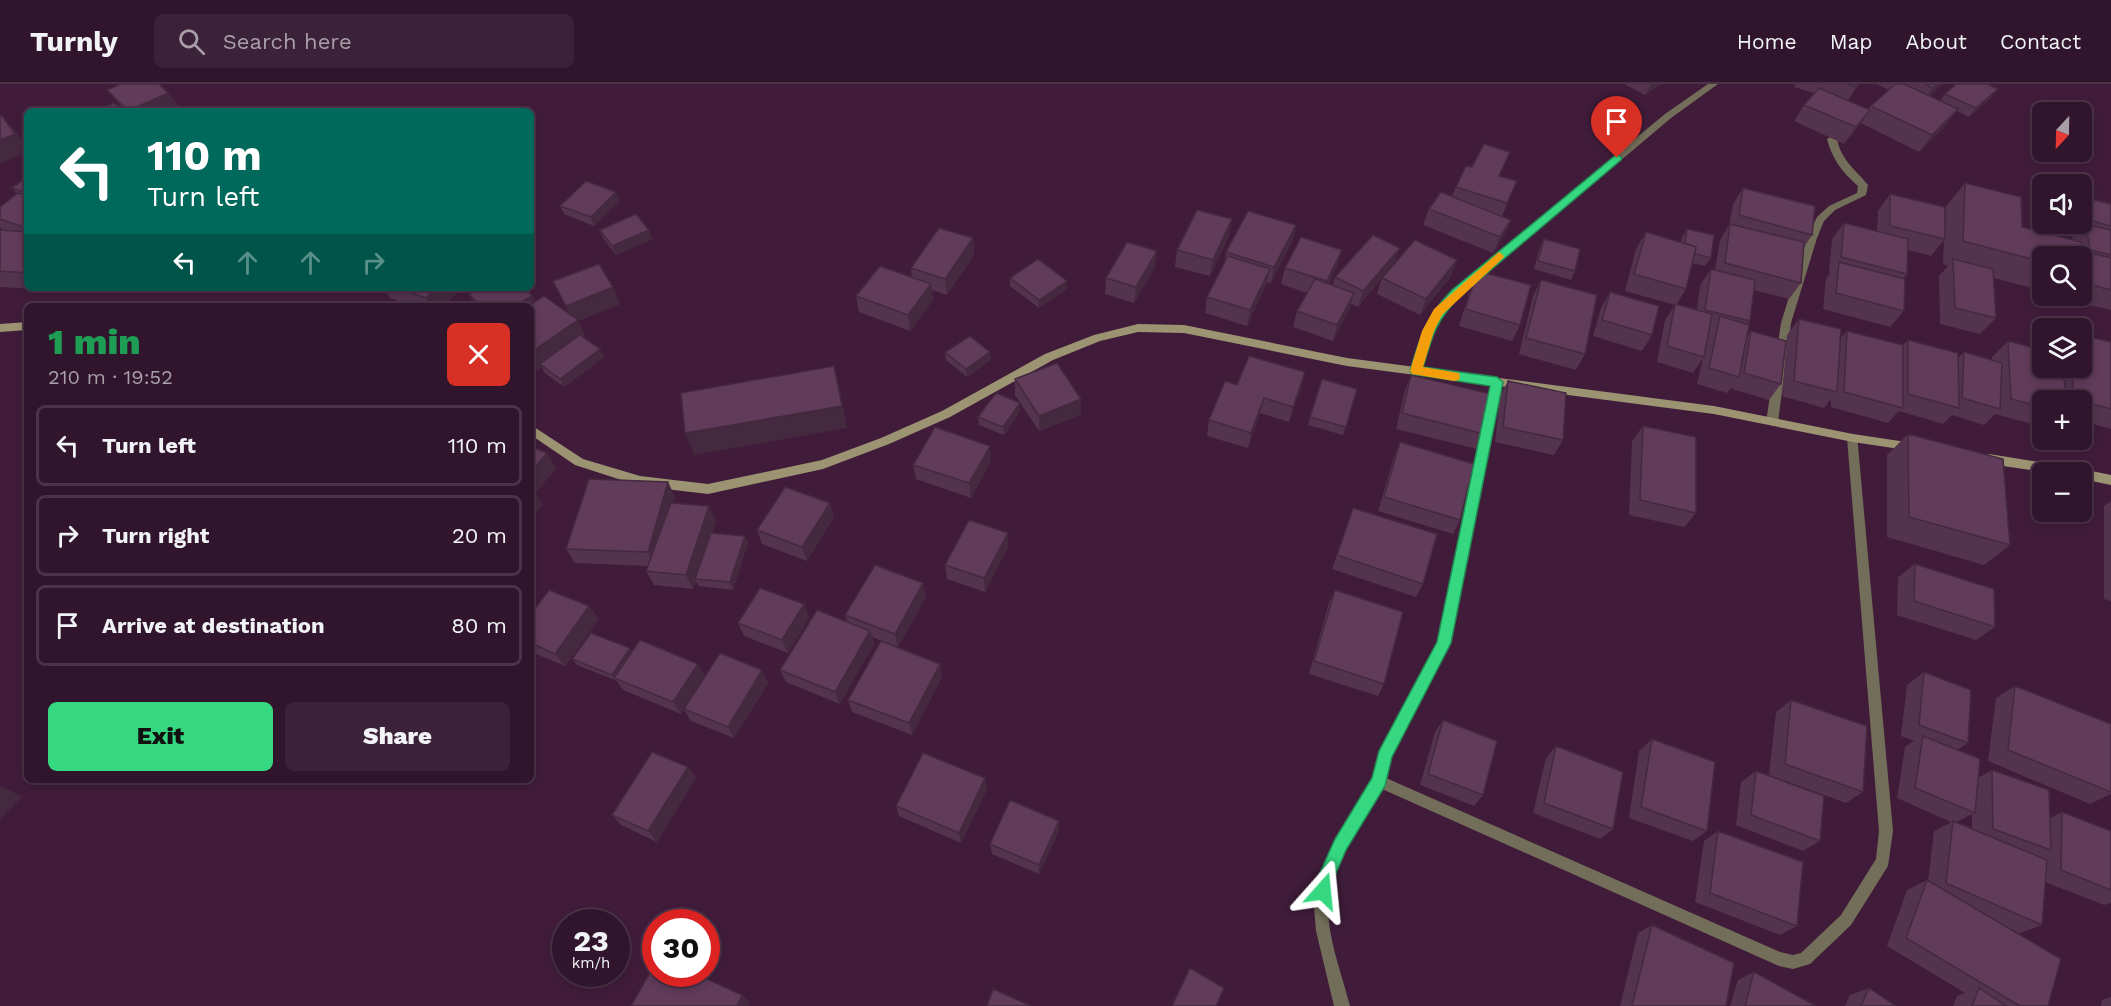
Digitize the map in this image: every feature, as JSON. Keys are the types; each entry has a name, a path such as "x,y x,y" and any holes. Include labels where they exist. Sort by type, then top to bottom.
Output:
{"main road":[{"path":"0,328 24,326"},
{"path":"534,431 579,462 639,481 708,489 823,464 885,441 946,414 1049,357 1098,338 1138,328 1184,329 1347,362 1714,410 1853,438 1923,448"},
{"path":"1981,457 2032,466"},
{"path":"2092,476 2111,480"}],"street":[{"path":"1416,371 1428,331 1438,312 1456,293 1668,116 1714,84"},
{"path":"1772,422 1785,323 1812,238 1820,219 1832,208 1861,195 1863,185 1847,171 1834,152 1832,139"},
{"path":"1342,1006 1326,940 1321,904 1326,877 1341,845 1380,781 1384,756 1444,643 1497,382"},
{"path":"1380,781 1779,959 1793,962 1804,959 1846,920 1883,861 1886,831 1853,438"}],"building":[{"path":"120,84 159,84 168,93 135,108 125,108 107,90"},
{"path":"1895,84 1904,84 1958,109 1932,135 1871,106"},
{"path":"1925,84 1937,84 1933,88"},
{"path":"1956,84 1987,84 1998,89 1976,108 1945,94"},
{"path":"1819,88 1870,110 1856,127 1804,105"},
{"path":"114,103 119,108 103,108"},
{"path":"0,116 15,134 0,140"},
{"path":"1484,144 1510,152 1499,176 1517,181 1507,203 1456,187 1466,166 1472,167"},
{"path":"24,179 24,192 12,188"},
{"path":"586,181 616,192 591,217 560,206"},
{"path":"1965,183 2021,197 2022,227 2032,230 2032,234 2050,234 2081,242 2081,246 2032,246 2032,259 1963,241"},
{"path":"1743,188 1815,206 1812,235 1739,215"},
{"path":"1441,192 1511,220 1500,237 1429,209"},
{"path":"18,193 24,195 24,227 0,219 0,207"},
{"path":"1890,194 1945,207 1945,239 1890,226"},
{"path":"2092,199 2111,204 2111,226 2092,221"},
{"path":"1197,210 1232,219 1213,260 1177,250"},
{"path":"1248,211 1296,225 1274,267 1226,252"},
{"path":"636,214 649,230 612,246 600,230"},
{"path":"1844,223 1908,239 1907,274 1841,257"},
{"path":"1730,224 1804,242 1801,283 1725,263"},
{"path":"2092,225 2111,230 2111,255 2092,250 2092,246 2089,246 2088,234 2092,234"},
{"path":"939,228 973,238 945,279 911,268"},
{"path":"1687,229 1714,235 1711,258 1695,254 1696,247 1685,243"},
{"path":"0,230 24,232 24,273 0,271"},
{"path":"1646,232 1696,247 1686,289 1634,274"},
{"path":"1373,235 1400,248 1363,291 1335,277"},
{"path":"1301,237 1342,250 1327,281 1285,268"},
{"path":"1544,239 1580,249 1575,271 1538,261"},
{"path":"1415,240 1457,260 1426,299 1382,278"},
{"path":"1127,242 1157,251 1136,287 1106,278"},
{"path":"2092,253 2111,258 2111,290 2092,285"},
{"path":"1228,256 1270,269 1250,310 1207,297"},
{"path":"1038,259 1067,281 1039,300 1010,278"},
{"path":"1953,259 1993,269 1996,318 1955,308"},
{"path":"1839,262 1905,279 1904,311 1836,293"},
{"path":"599,264 613,287 566,306 553,281"},
{"path":"880,266 931,284 908,315 856,296"},
{"path":"1711,269 1755,280 1750,321 1705,310"},
{"path":"1478,271 1531,285 1520,325 1465,309"},
{"path":"1315,279 1354,293 1337,325 1297,311"},
{"path":"1541,280 1597,295 1585,354 1526,338"},
{"path":"406,291 433,291 426,298"},
{"path":"474,291 528,291 532,296 519,303 477,303 469,294"},
{"path":"1610,292 1659,306 1652,335 1602,320"},
{"path":"544,296 578,320 534,350 534,303"},
{"path":"1675,304 1712,314 1704,357 1667,346"},
{"path":"1720,316 1749,325 1739,377 1709,368"},
{"path":"1799,319 1841,329 1837,392 1794,381"},
{"path":"1751,331 1786,341 1781,384 1744,373"},
{"path":"1847,331 1903,345 1903,408 1844,392"},
{"path":"580,335 600,349 560,379 540,364"},
{"path":"970,336 990,352 966,369 945,352"},
{"path":"2092,337 2111,342 2111,409 2092,404 2092,390 2073,390 2073,378 2092,378"},
{"path":"1908,340 1958,353 1959,408 1908,394"},
{"path":"2008,341 2032,347 2032,378 2064,378 2065,390 2032,390 2032,404 2011,399"},
{"path":"1964,352 2002,363 2000,409 1962,398"},
{"path":"1249,356 1305,372 1293,407 1264,398 1251,433 1209,420 1225,381 1237,385"},
{"path":"1057,363 1081,399 1039,416 1015,379"},
{"path":"834,366 842,406 685,433 681,393"},
{"path":"1411,375 1491,394 1484,434 1402,413"},
{"path":"1322,379 1357,389 1346,427 1310,417"},
{"path":"1508,381 1566,393 1563,440 1503,427"},
{"path":"996,393 1020,403 1003,427 978,417"},
{"path":"1643,426 1696,437 1696,513 1640,500"},
{"path":"935,427 990,446 969,483 913,465"},
{"path":"1908,434 2003,459 2010,545 1909,517"},
{"path":"1400,442 1474,464 1460,520 1384,497"},
{"path":"534,448 547,453 534,468"},
{"path":"589,479 668,482 648,552 566,549"},
{"path":"785,487 830,503 802,547 757,530"},
{"path":"671,503 709,506 686,575 646,571"},
{"path":"1353,508 1437,534 1423,584 1337,555"},
{"path":"969,520 1008,533 984,578 945,565"},
{"path":"711,533 745,536 730,582 695,579"},
{"path":"1915,564 1994,589 1995,627 1914,601"},
{"path":"875,565 923,583 895,634 845,615"},
{"path":"760,588 804,604 782,640 738,623"},
{"path":"549,590 589,606 555,654 534,644 534,610"},
{"path":"1335,590 1403,612 1384,684 1314,661"},
{"path":"817,610 870,631 835,692 780,670"},
{"path":"591,633 630,648 612,675 572,659"},
{"path":"640,640 698,664 673,702 614,678"},
{"path":"881,641 940,664 909,723 848,700"},
{"path":"720,653 762,670 728,727 684,709"},
{"path":"1924,672 1971,690 1968,743 1919,725"},
{"path":"2015,686 2111,724 2111,792 2008,750"},
{"path":"1791,700 1867,726 1863,792 1785,764"},
{"path":"1443,720 1497,741 1483,795 1428,774"},
{"path":"1923,736 1980,759 1975,813 1915,788"},
{"path":"1652,739 1715,762 1707,831 1641,807"},
{"path":"1556,746 1623,772 1613,829 1544,803"},
{"path":"652,752 688,767 648,831 612,815"},
{"path":"923,753 985,778 959,833 896,806"},
{"path":"1992,770 2049,790 2051,850 1993,829"},
{"path":"1756,771 1824,796 1820,841 1751,815"},
{"path":"1010,800 1059,821 1039,865 990,844"},
{"path":"2062,812 2111,831 2111,890 2061,870"},
{"path":"1953,821 2047,860 2042,925 1946,883"},
{"path":"1718,831 1803,862 1797,926 1710,893"},
{"path":"1927,880 2061,959 2048,1006 2020,1006 1906,938"},
{"path":"1652,925 1734,963 1726,1006 1632,1006"},
{"path":"1190,968 1224,988 1216,1006 1172,1006"},
{"path":"1754,972 1816,1006 1745,1006"},
{"path":"720,985 742,995 737,1006 631,1006 642,987 720,987"},
{"path":"1869,988 1896,1006 1861,1006"},
{"path":"1979,988 2006,1006 1972,1006"},
{"path":"993,989 1031,1006 987,1006"}],"slow traffic":[{"path":"1454,376 1416,371 1428,331 1438,312 1456,293 1499,256"}],"route":[{"path":"1323,891 1326,877 1341,845 1380,781 1380,769 1384,756 1444,643 1497,382 1416,371 1428,331 1438,312 1456,293 1522,235 1617,158"}]}
